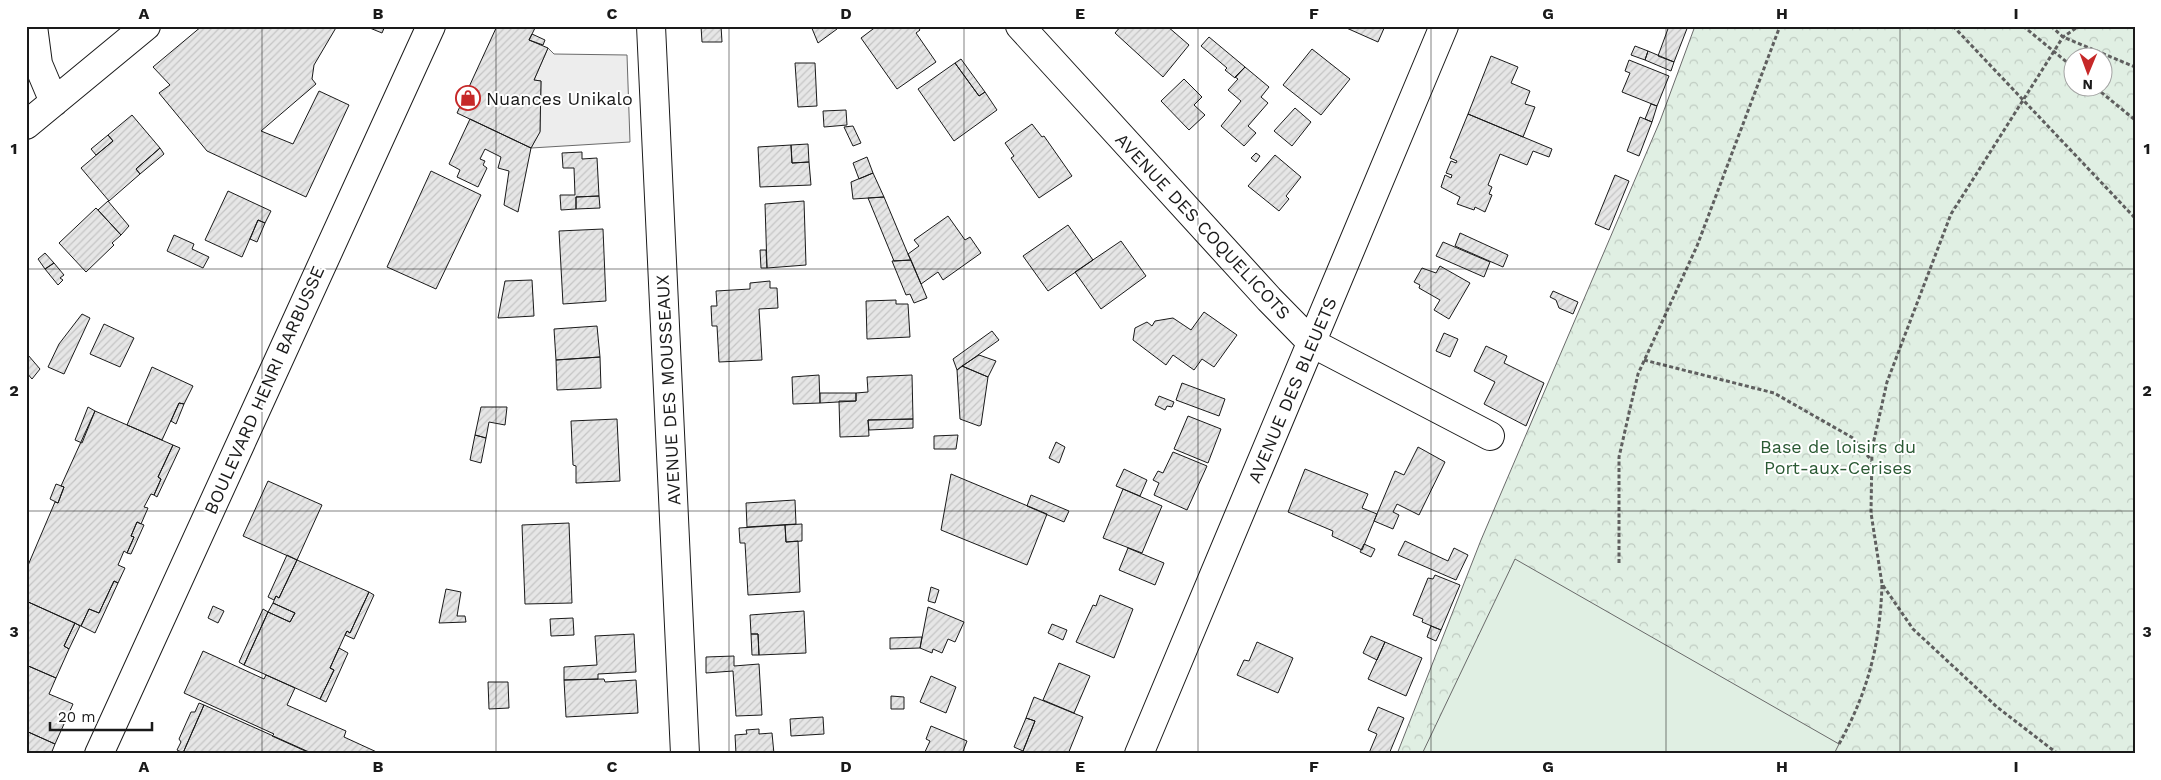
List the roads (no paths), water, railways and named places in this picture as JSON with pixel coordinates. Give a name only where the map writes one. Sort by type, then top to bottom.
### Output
[{"type":"street","points":[[33,26],[38,64],[54,102]]},
{"type":"street","points":[[26,125],[146,26]]},
{"type":"street","name":"BOULEVARD HENRI BARBUSSE","points":[[99,754],[431,26]]},
{"type":"street","name":"AVENUE DES MOUSSEAUX","points":[[651,26],[685,754]]},
{"type":"street","name":"AVENUE DES COQUELICOTS","points":[[1020,26],[1269,299],[1312,343],[1490,436]]},
{"type":"street","name":"AVENUE DES BLEUETS","points":[[1139,754],[1444,26]]},
{"type":"place","name":"Nuances Unikalo","points":[[468,98]]},
{"type":"park label","name":"Base de loisirs du Port-aux-Cerises","points":[[1838,456]]}]
